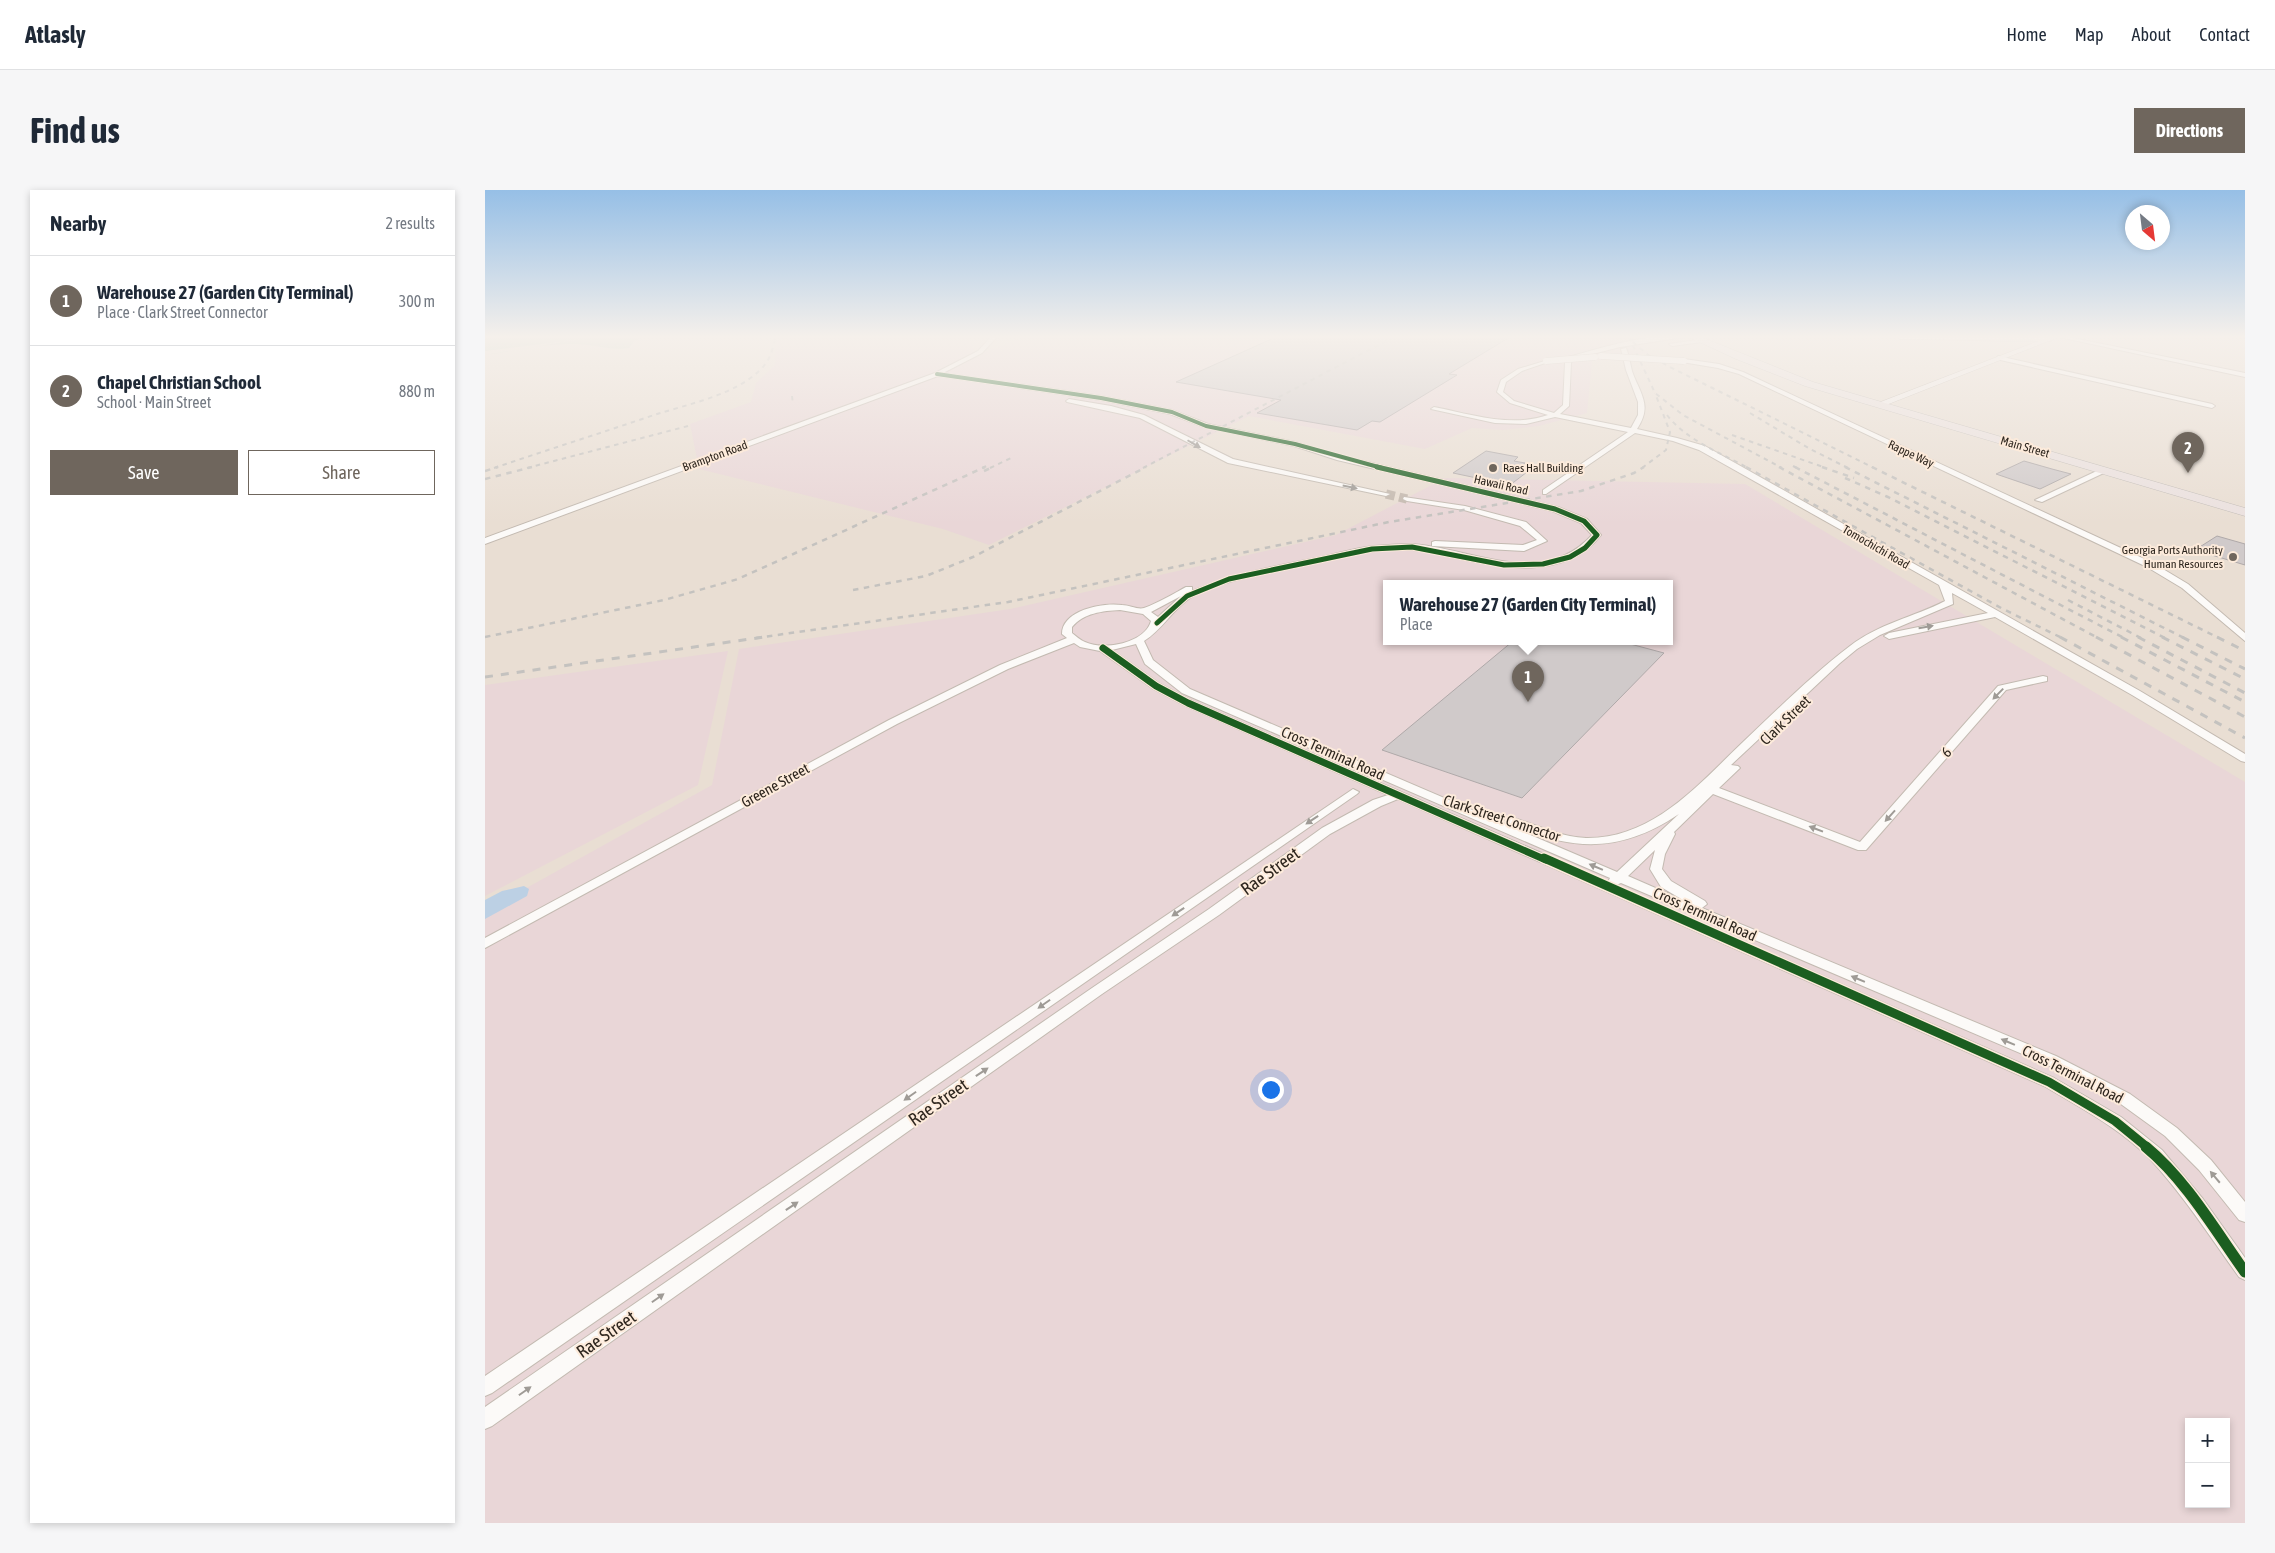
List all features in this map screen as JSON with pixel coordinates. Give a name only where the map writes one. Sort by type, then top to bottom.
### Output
[{"type":"main road","name":"Main Street","points":[[1860,399],[2245,512]]},
{"type":"street","name":"Brampton Road","points":[[485,541],[869,399]]},
{"type":"street","points":[[1055,399],[1133,413],[1154,421],[1213,455],[1231,461],[1386,494]]},
{"type":"street","name":"Hawaii Road","points":[[1107,399],[1172,412],[1206,426],[1295,444],[1341,458],[1555,509],[1584,521],[1597,534],[1585,548],[1570,557],[1543,564],[1504,565],[1412,547],[1372,549],[1229,578],[1187,596],[1157,623]]},
{"type":"street","name":"Rappe Way","points":[[1509,399],[1512,402],[1555,415]]},
{"type":"street","points":[[1434,409],[1513,423],[1535,421],[1555,415],[1566,406],[1566,399]]},
{"type":"street","points":[[1546,492],[1633,431],[1641,420],[1644,405],[1641,399]]},
{"type":"street","name":"Rappe Way","points":[[1797,399],[2150,565],[2185,586],[2245,638]]},
{"type":"street","points":[[1878,405],[1893,399]]},
{"type":"street","points":[[2182,399],[2212,406]]},
{"type":"street","name":"Tomochichi Road","points":[[1555,415],[1675,439],[1702,448],[1994,615],[2136,693],[2245,759]]},
{"type":"street","points":[[2039,500],[2104,471]]},
{"type":"street","points":[[1145,611],[1217,575],[1333,548],[1397,541],[1523,548],[1543,540],[1523,524],[1465,508],[1407,499]]},
{"type":"street","name":"Clark Street","points":[[1708,787],[1863,641],[1893,626],[1929,614],[1950,602],[1949,595],[1943,586]]},
{"type":"street","points":[[1113,607],[1134,608],[1145,611],[1153,615],[1157,623],[1153,633],[1139,641],[1103,648],[1072,640],[1067,634],[1067,627],[1080,615],[1113,607]]},
{"type":"street","name":"Clark Street","points":[[1609,887],[1675,817],[1866,646],[1880,638],[1903,632],[1994,615]]},
{"type":"street","name":"Greene Street","points":[[485,944],[893,722],[1004,667],[1072,640]]},
{"type":"street","name":"Cross Terminal Road","points":[[1139,641],[1149,662],[1186,691],[1788,950],[2051,1060],[2125,1098],[2171,1132],[2205,1165],[2245,1215]]},
{"type":"street","name":"Cross Terminal Road","points":[[1103,648],[1156,686],[1188,704],[1609,887],[2049,1082],[2115,1121],[2157,1155],[2197,1204],[2245,1272]]},
{"type":"street","name":"6","points":[[1708,787],[1862,847],[2003,688],[2043,679]]},
{"type":"street","name":"Clark Street Connector","points":[[1414,789],[1558,839],[1596,841],[1616,838],[1675,817]]},
{"type":"street","name":"Rae Street","points":[[485,1387],[1353,792]]},
{"type":"street","name":"Rae Street","points":[[485,1419],[1097,991],[1214,912],[1331,827],[1377,803],[1397,796]]},
{"type":"street","points":[[1675,817],[1659,854],[1656,869],[1667,884],[1693,900],[1767,934],[1788,950]]},
{"type":"shaded area","points":[[752,399],[1588,399],[1587,413],[1539,426],[1503,430],[1472,428],[1425,449],[1249,416],[989,545],[943,529],[699,469],[690,424],[751,402]]},
{"type":"shaded area","points":[[1445,478],[1745,484],[2245,782],[2245,1523],[485,1523],[485,911],[712,785],[739,649],[1010,609],[1336,535]]},
{"type":"shaded area","points":[[728,651],[698,785],[485,896],[485,685]]},
{"type":"water","points":[[524,886],[529,889],[527,896],[485,919],[485,900],[502,891]]},
{"type":"building","points":[[1276,399],[1417,399],[1380,422],[1372,421],[1357,430],[1257,413],[1281,400]]},
{"type":"building","name":"Raes Hall Building","points":[[1486,451],[1518,457],[1514,461],[1525,463],[1519,467],[1531,469],[1510,485],[1453,473]]},
{"type":"building","points":[[2024,461],[2071,474],[2040,489],[1996,474]]},
{"type":"building","name":"Georgia Ports Authority Human Resources","points":[[2217,536],[2245,544],[2245,565],[2195,550]]},
{"type":"building","points":[[1508,645],[1634,645],[1664,653],[1522,798],[1382,750]]},
{"type":"tunnel","points":[[1386,494],[1407,499]]},
{"type":"railway","points":[[494,468],[705,399]]},
{"type":"railway","points":[[792,399],[793,404]]},
{"type":"railway","points":[[1143,468],[1275,399]]},
{"type":"railway","points":[[1642,468],[1666,450],[1670,432],[1657,399]]},
{"type":"railway","points":[[1663,399],[1683,415],[1782,468]]},
{"type":"railway","points":[[1735,399],[1874,468]]},
{"type":"railway","points":[[1750,413],[1810,449],[1848,468]]},
{"type":"railway","points":[[1667,415],[1694,439],[1748,468]]},
{"type":"railway","points":[[527,468],[688,426]]},
{"type":"railway","points":[[1732,435],[1826,468]]},
{"type":"railway","points":[[990,468],[1011,458]]},
{"type":"railway","points":[[982,468],[989,465]]},
{"type":"railway","points":[[485,471],[498,467]]},
{"type":"railway","points":[[485,479],[532,467]]},
{"type":"railway","points":[[485,637],[664,600],[738,579],[985,467]]},
{"type":"railway","points":[[984,471],[993,467]]},
{"type":"railway","points":[[853,590],[926,576],[973,557],[1146,467]]},
{"type":"railway","points":[[756,638],[1008,602],[1389,522],[1581,491],[1634,473],[1644,467]]},
{"type":"railway","points":[[1746,467],[2003,609],[2060,637]]},
{"type":"railway","points":[[1779,467],[2098,638]]},
{"type":"railway","points":[[1795,467],[2124,638]]},
{"type":"railway","points":[[1822,467],[1854,478]]},
{"type":"railway","points":[[1845,467],[2184,638]]},
{"type":"railway","points":[[1872,467],[2219,638]]},
{"type":"railway","points":[[1845,478],[1888,497],[2165,638]]},
{"type":"railway","points":[[2068,600],[2141,638]]},
{"type":"railway","points":[[485,677],[764,637]]},
{"type":"railway","points":[[2060,637],[2245,738]]},
{"type":"railway","points":[[2096,637],[2245,717]]},
{"type":"railway","points":[[2121,637],[2245,702]]},
{"type":"railway","points":[[2138,637],[2245,693]]},
{"type":"railway","points":[[2162,637],[2245,679]]},
{"type":"railway","points":[[2182,637],[2245,669]]},
{"type":"railway","points":[[2219,638],[2245,651]]},
{"type":"cycle path","points":[[1107,399],[1172,412],[1206,426],[1295,444],[1340,458],[1555,509],[1584,521],[1597,535],[1585,548],[1570,557],[1543,564],[1504,565],[1412,547],[1372,549],[1229,579],[1187,596],[1157,623]]},
{"type":"cycle path","points":[[1103,648],[1156,686],[1188,703],[1803,972],[2049,1082],[2115,1121],[2156,1155],[2197,1204],[2245,1272]]},
{"type":"place","name":"Raes Hall Building","points":[[1493,468]]},
{"type":"place","name":"Chapel Christian School","points":[[2188,473]]},
{"type":"place","name":"Georgia Ports Authority Human Resources","points":[[2233,557]]},
{"type":"place","name":"Warehouse 27 (Garden City Terminal)","points":[[1528,702]]}]
